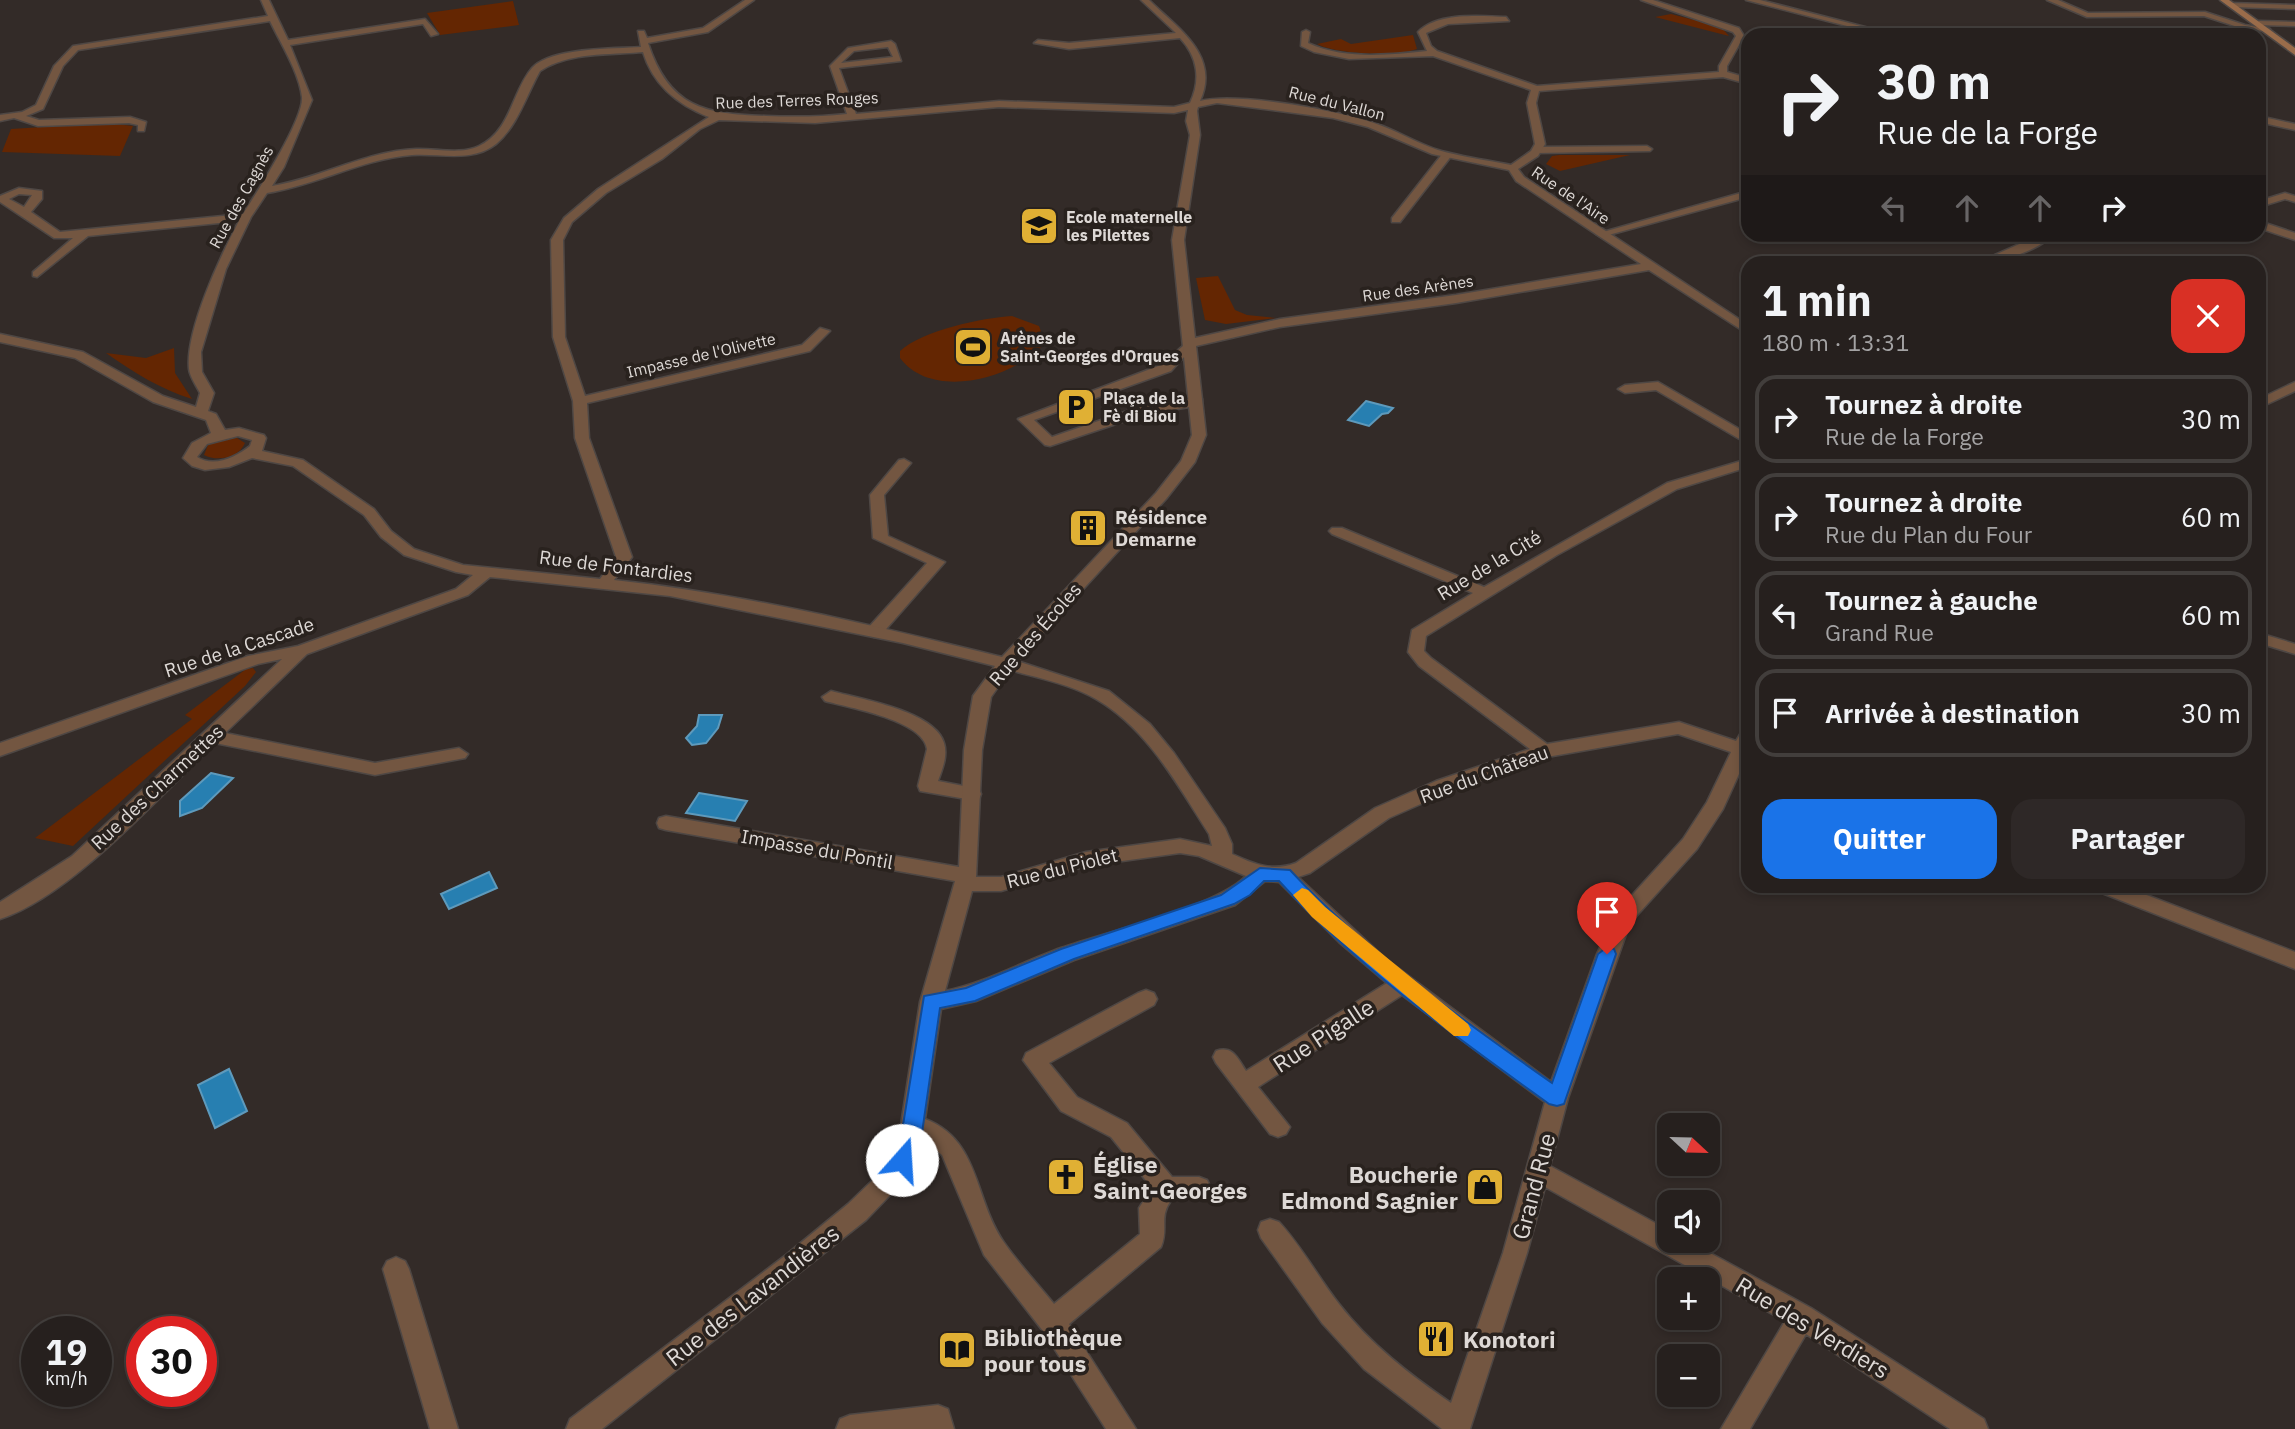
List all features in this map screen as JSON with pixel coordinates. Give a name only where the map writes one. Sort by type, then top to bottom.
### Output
[{"type":"street","name":"Rue des Cagnès","points":[[201,412],[207,393],[196,372],[195,352],[220,269],[246,217],[267,190],[307,100],[286,43],[265,0]]},
{"type":"street","points":[[267,190],[306,182],[399,154],[455,154],[474,150],[496,139],[536,69],[542,64],[705,30],[750,0]]},
{"type":"street","points":[[1146,0],[1152,0]]},
{"type":"street","points":[[1146,0],[1184,35],[1197,54],[1202,85],[1191,107]]},
{"type":"street","points":[[1645,0],[1736,30],[1740,36],[1723,66],[1723,74]]},
{"type":"street","points":[[1751,0],[1864,28]]},
{"type":"street","points":[[2051,0],[2087,15],[2204,14],[2244,27],[2295,24]]},
{"type":"street","points":[[2224,0],[2265,28]]},
{"type":"street","points":[[2233,5],[2295,7]]},
{"type":"street","points":[[0,118],[16,116],[40,107],[58,67],[67,54],[76,48],[274,18]]},
{"type":"street","points":[[286,43],[424,19],[434,34]]},
{"type":"street","points":[[1506,19],[1472,19],[1424,28],[1422,32],[1427,47],[1434,52],[1536,89],[1723,74],[1741,79]]},
{"type":"street","points":[[2266,28],[2295,52]]},
{"type":"street","points":[[1306,33],[1304,44],[1329,54],[1407,55],[1434,52]]},
{"type":"street","points":[[1038,43],[1069,46],[1184,35]]},
{"type":"street","points":[[643,41],[656,74],[676,98],[717,117]]},
{"type":"street","points":[[891,44],[898,59],[847,65],[834,66],[848,48],[891,44]]},
{"type":"street","points":[[834,66],[853,117]]},
{"type":"street","name":"Rue de l'Aire","points":[[1536,89],[1531,98],[1540,143],[1537,150],[1513,168],[1520,179],[1741,325]]},
{"type":"street","name":"Rue du Vallon","points":[[1191,107],[1217,100],[1302,109],[1371,125],[1447,155],[1513,168]]},
{"type":"street","name":"Rue des Terres Rouges","points":[[603,585],[624,557],[582,438],[580,401],[558,326],[557,240],[561,230],[602,191],[667,151],[697,127],[717,117],[786,121],[999,104],[1166,110],[1191,107]]},
{"type":"street","name":"Rue des Écoles","points":[[911,1136],[931,1002],[966,880],[977,710],[986,688],[1161,496],[1188,462],[1199,435],[1178,240],[1195,135],[1191,125],[1191,107]]},
{"type":"street","points":[[16,116],[38,123],[130,120],[143,124],[141,129]]},
{"type":"street","points":[[2266,121],[2295,127]]},
{"type":"street","points":[[1537,150],[1647,149]]},
{"type":"street","points":[[1396,220],[1447,155]]},
{"type":"street","points":[[1601,234],[1741,196]]},
{"type":"street","points":[[2266,202],[2285,196],[2295,199]]},
{"type":"street","points":[[24,212],[58,236],[83,236],[246,217]]},
{"type":"street","points":[[2266,227],[2295,237]]},
{"type":"street","points":[[37,274],[83,236]]},
{"type":"street","points":[[2001,256],[2038,242]]},
{"type":"street","name":"Rue des Arènes","points":[[1191,343],[1280,323],[1456,299],[1650,266]]},
{"type":"street","name":"Impasse de l'Olivette","points":[[580,401],[806,348],[824,331]]},
{"type":"street","points":[[0,338],[79,355],[158,400],[201,412],[216,423],[218,435]]},
{"type":"street","points":[[1191,343],[1166,368],[1025,419],[1050,442],[1144,410],[1197,402]]},
{"type":"street","points":[[1625,389],[1658,386],[1741,436]]},
{"type":"street","points":[[2266,400],[2295,386]]},
{"type":"street","points":[[239,432],[255,435],[259,443],[251,453],[220,464],[193,461],[190,453],[193,448],[218,435],[239,432]]},
{"type":"street","name":"Rue de Fontardies","points":[[251,453],[298,463],[369,512],[386,534],[409,552],[485,573],[670,591],[874,632],[1006,663],[1103,695],[1144,728],[1200,803],[1222,844],[1222,858]]},
{"type":"street","points":[[874,632],[937,562],[881,538],[877,495],[904,463]]},
{"type":"street","name":"Rue de la Cité","points":[[1544,751],[1425,662],[1416,652],[1419,634],[1424,628],[1483,592],[1672,486],[1741,465]]},
{"type":"street","points":[[1336,531],[1483,592]]},
{"type":"street","name":"Rue de la Cascade","points":[[0,750],[254,660],[302,650],[462,592],[485,573]]},
{"type":"street","points":[[2266,640],[2295,649]]},
{"type":"street","name":"Rue des Charmettes","points":[[0,911],[42,887],[79,861],[302,650]]},
{"type":"street","points":[[831,697],[918,724],[933,738],[936,752],[928,786],[972,794]]},
{"type":"street","name":"Rue du Château","points":[[1284,875],[1303,868],[1382,813],[1443,786],[1544,751],[1679,728],[1741,741]]},
{"type":"street","points":[[211,736],[375,769],[459,754]]},
{"type":"street","name":"Grand Rue","points":[[1457,1426],[1515,1253],[1557,1097],[1622,919],[1690,844],[1716,804],[1741,751]]},
{"type":"street","name":"Impasse du Pontil","points":[[666,823],[966,880]]},
{"type":"street","name":"Rue du Piolet","points":[[966,880],[1001,884],[1086,859],[1180,846],[1202,849],[1222,858]]},
{"type":"street","points":[[1222,858],[1260,874],[1284,875],[1318,912],[1403,984],[1444,1017],[1557,1097]]},
{"type":"street","points":[[931,1002],[968,995],[1067,954],[1228,900],[1244,890],[1260,874]]},
{"type":"street","points":[[2122,893],[2295,961]]},
{"type":"street","name":"Rue Pigalle","points":[[1243,1085],[1403,984]]},
{"type":"street","points":[[1146,999],[1034,1060],[1069,1104],[1119,1130],[1166,1188]]},
{"type":"street","points":[[1224,1057],[1278,1127]]},
{"type":"street","points":[[911,1136],[935,1133],[951,1148],[993,1247],[1052,1322],[1122,1429]]},
{"type":"street","name":"Rue des Lavandières","points":[[580,1429],[857,1212],[884,1185],[911,1136]]},
{"type":"street","name":"Rue des Verdiers","points":[[1538,1171],[1802,1317],[1974,1429]]},
{"type":"street","points":[[1166,1188],[1199,1188]]},
{"type":"street","points":[[1052,1322],[1152,1239],[1151,1208],[1166,1188]]},
{"type":"street","points":[[1270,1230],[1332,1315],[1374,1361],[1457,1426]]},
{"type":"street","points":[[396,1269],[444,1429]]},
{"type":"street","points":[[1735,1429],[1802,1317]]},
{"type":"street","points":[[850,1429],[938,1419],[940,1429]]},
{"type":"shaded area","points":[[513,1],[519,25],[440,35],[427,13]]},
{"type":"shaded area","points":[[1671,14],[1721,27],[1729,36],[1655,17]]},
{"type":"shaded area","points":[[1413,35],[1417,49],[1395,53],[1351,52],[1317,44],[1341,39],[1351,44]]},
{"type":"shaded area","points":[[107,123],[133,126],[120,156],[2,152],[11,129]]},
{"type":"shaded area","points":[[1630,155],[1560,171],[1546,164],[1552,156]]},
{"type":"shaded area","points":[[1218,276],[1235,310],[1247,315],[1276,318],[1226,324],[1205,320],[1196,278]]},
{"type":"shaded area","name":"Arènes de Saint-Georges d'Orques","points":[[1012,316],[1039,326],[1045,343],[1014,367],[994,375],[952,382],[932,379],[914,371],[900,358],[900,351],[938,331],[969,322]]},
{"type":"shaded area","points":[[174,348],[175,373],[192,399],[147,379],[106,353],[146,358]]},
{"type":"shaded area","points":[[237,438],[245,443],[233,455],[215,458],[204,455],[208,445]]},
{"type":"shaded area","points":[[253,668],[256,672],[245,686],[73,846],[35,838],[192,719],[185,715],[246,669]]},
{"type":"water","points":[[1366,401],[1393,408],[1369,426],[1348,420]]},
{"type":"water","points":[[699,715],[722,715],[718,728],[706,743],[692,745],[686,738],[697,726]]},
{"type":"water","points":[[211,773],[233,778],[202,808],[180,816],[180,801]]},
{"type":"water","points":[[699,793],[747,801],[735,821],[686,813]]},
{"type":"water","points":[[489,872],[497,888],[449,909],[441,894]]},
{"type":"water","points":[[229,1069],[247,1111],[215,1128],[198,1085]]},
{"type":"slow traffic","points":[[1302,895],[1318,912],[1461,1030]]},
{"type":"place","name":"Ecole maternelle les Pilettes","points":[[1039,226]]},
{"type":"place","name":"Arènes de Saint-Georges d'Orques","points":[[973,347]]},
{"type":"place","name":"Plaça de la Fè di Biou","points":[[1076,407]]},
{"type":"place","name":"Résidence Demarne","points":[[1088,528]]},
{"type":"place","name":"Église Saint-Georges","points":[[1066,1177]]},
{"type":"place","name":"Boucherie Edmond Sagnier","points":[[1485,1187]]},
{"type":"place","name":"Konotori","points":[[1436,1339]]},
{"type":"place","name":"Bibliothèque pour tous","points":[[957,1350]]},
{"type":"route","points":[[902,1160],[909,1147],[914,1125],[931,1002],[968,995],[1067,954],[1228,900],[1244,890],[1260,874],[1284,875],[1318,912],[1403,984],[1444,1017],[1557,1097],[1607,954]]}]
